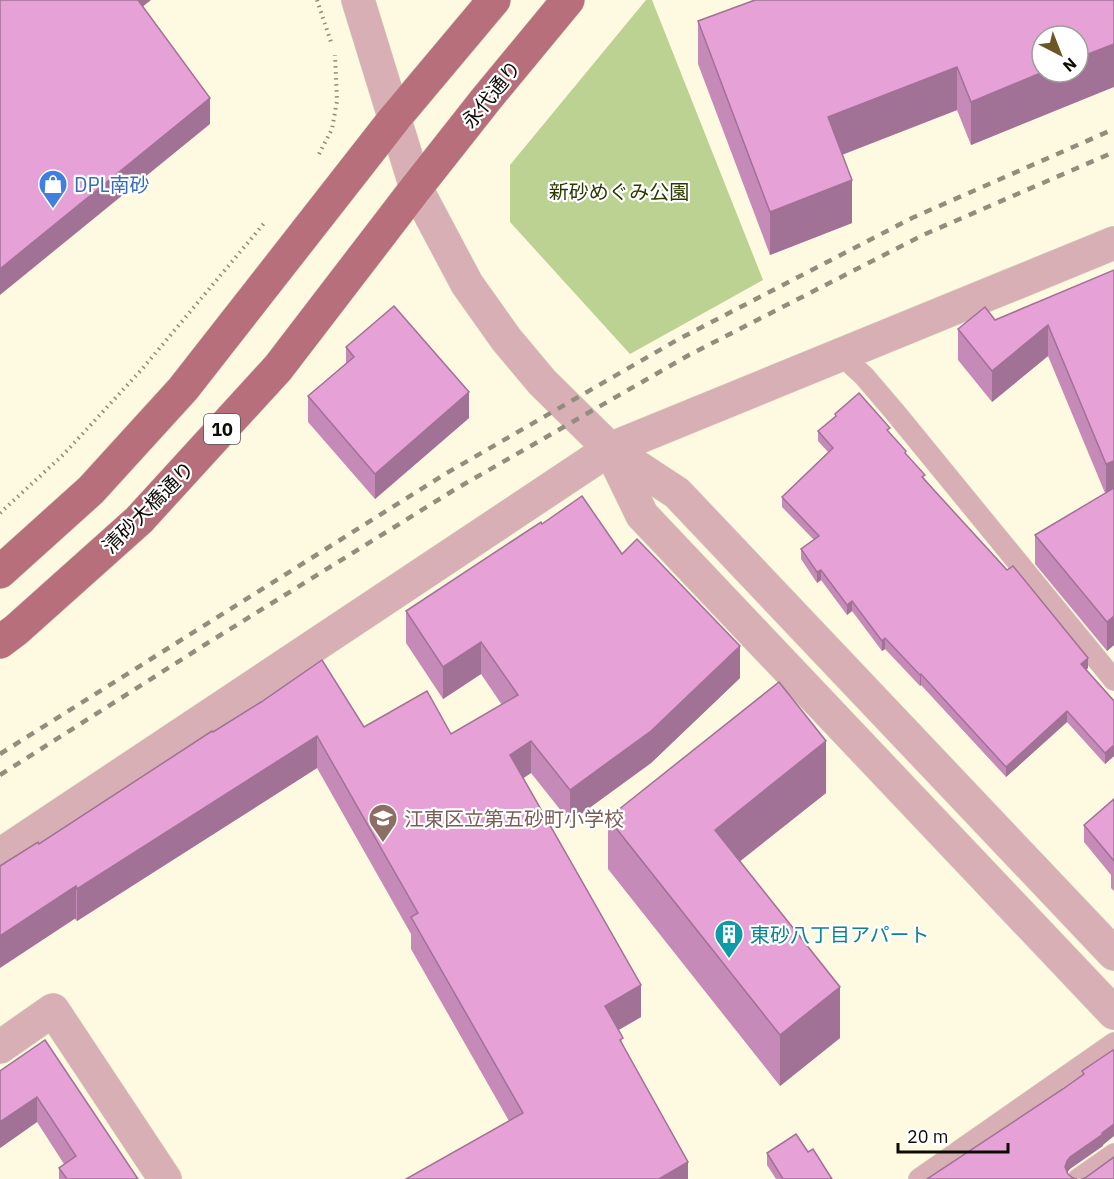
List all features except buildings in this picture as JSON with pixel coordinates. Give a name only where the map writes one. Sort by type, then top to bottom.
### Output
[{"type":"main road","points":[[0,572],[91,490],[183,388],[395,118],[494,0]]},
{"type":"main road","name":"永代通り","points":[[416,188],[568,0]]},
{"type":"main road","name":"清砂大橋通り","points":[[0,642],[147,512],[278,368],[416,188]]},
{"type":"street","points":[[358,8],[416,188],[467,284],[506,339],[542,382],[610,449],[677,493],[1114,954]]},
{"type":"street","points":[[0,855],[610,449],[1114,243]]},
{"type":"street","points":[[610,449],[642,515],[1114,1013]]},
{"type":"street","points":[[0,1047],[53,1010],[165,1179]]},
{"type":"lane","points":[[842,355],[864,376],[894,411],[1114,680]]},
{"type":"lane","points":[[919,1179],[1114,1043]]},
{"type":"lane","points":[[1078,1179],[1114,1154]]},
{"type":"path","points":[[316,161],[332,129],[337,100],[336,57],[317,0]]},
{"type":"path","points":[[0,513],[63,455],[143,368],[271,215]]},
{"type":"green space","name":"新砂めぐみ公園","points":[[646,0],[652,0],[763,280],[630,354],[510,222],[510,165]]},
{"type":"railway","points":[[0,754],[445,474],[677,340],[912,218],[1114,129]]},
{"type":"railway","points":[[0,775],[454,490],[689,355],[923,235],[1114,152]]},
{"type":"place","name":"DPL南砂","points":[[53,210]]},
{"type":"place","name":"江東区立第五砂町小学校","points":[[383,844]]},
{"type":"place","name":"東砂八丁目アパート","points":[[729,960]]}]
